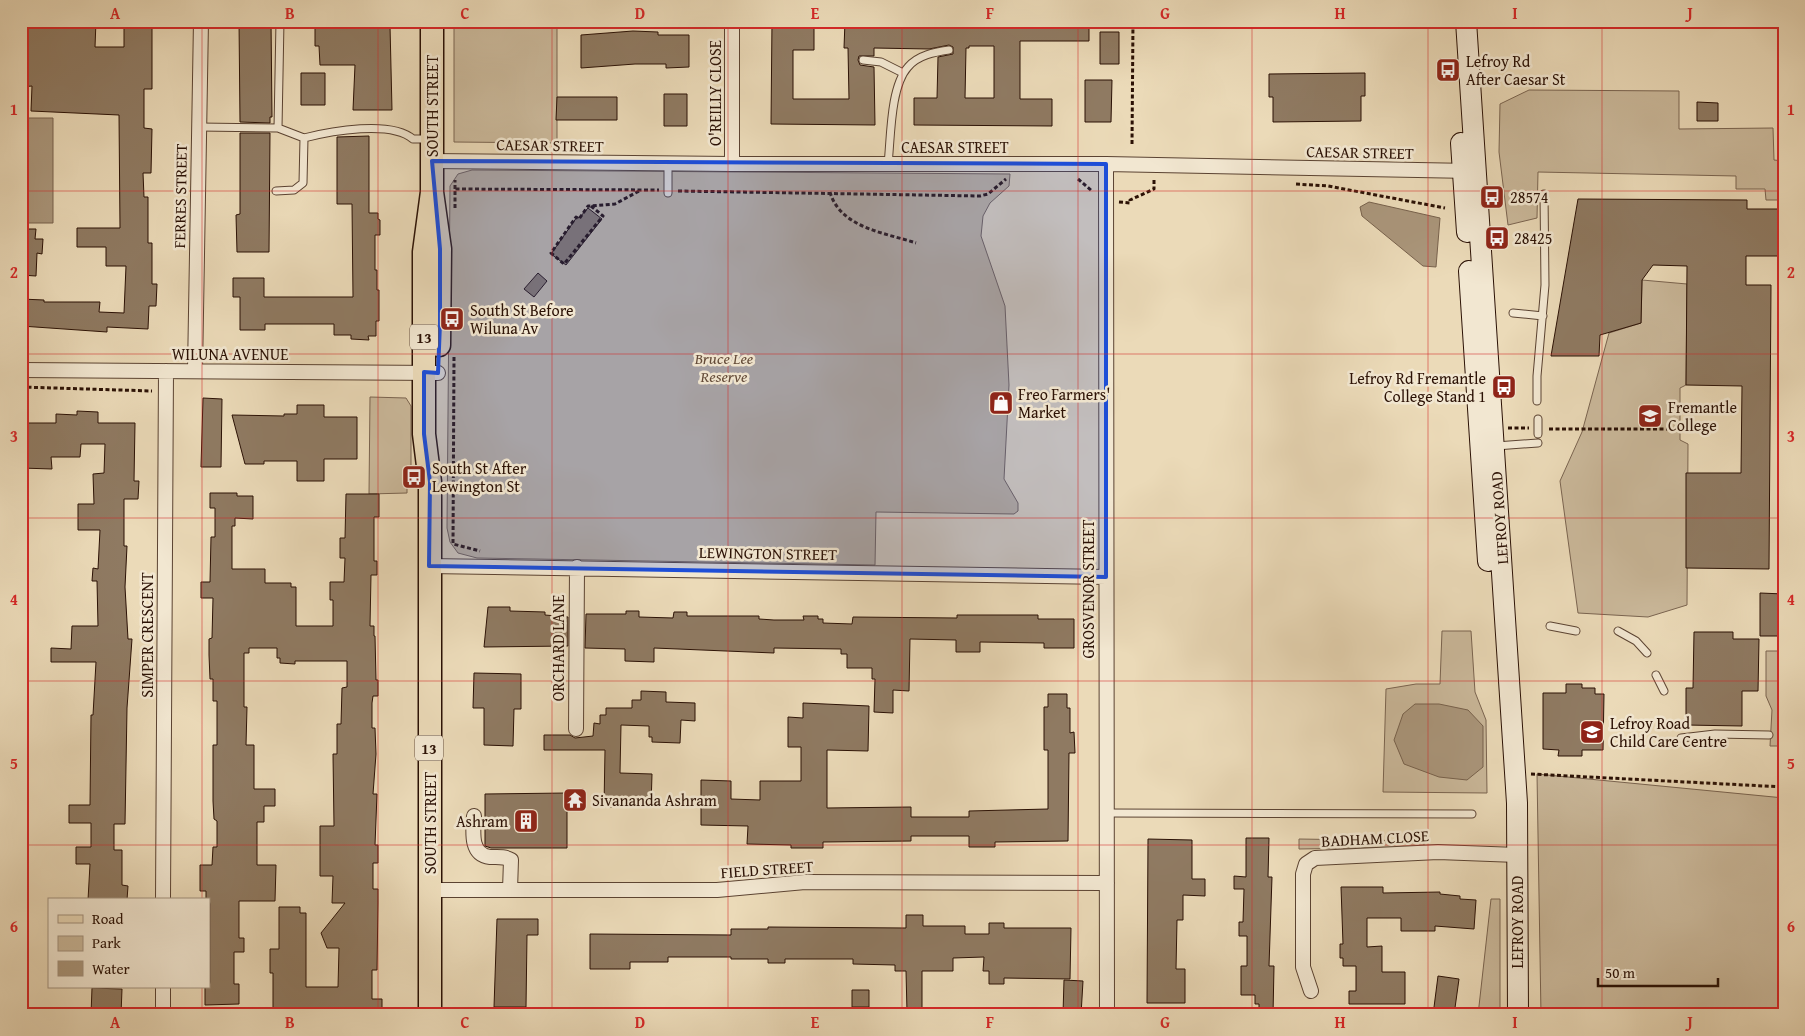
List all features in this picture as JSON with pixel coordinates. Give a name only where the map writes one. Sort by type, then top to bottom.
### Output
[{"type":"main road","name":"SOUTH STREET","points":[[430,1015],[430,482],[424,434],[431,372],[424,252],[432,192],[432,21]]},
{"type":"street","name":"FERRES STREET","points":[[195,371],[200,21]]},
{"type":"street","name":"O'REILLY CLOSE","points":[[732,21],[732,164]]},
{"type":"street","name":"LEFROY ROAD","points":[[1454,21],[1470,171],[1494,446],[1517,804],[1511,855],[1510,1015]]},
{"type":"street","name":"LEFROY ROAD","points":[[1466,21],[1472,131],[1470,171],[1485,524],[1511,855],[1518,1015]]},
{"type":"street","name":"CAESAR STREET","points":[[432,162],[1106,164],[1470,171]]},
{"type":"street","name":"GROSVENOR STREET","points":[[1106,164],[1107,1015]]},
{"type":"street","name":"WILUNA AVENUE","points":[[21,370],[431,372]]},
{"type":"street","name":"SIMPER CRESCENT","points":[[163,898],[166,371]]},
{"type":"street","name":"LEWINGTON STREET","points":[[430,566],[1106,577]]},
{"type":"street","name":"ORCHARD LANE","points":[[576,729],[577,567]]},
{"type":"street","points":[[474,816],[474,843],[479,852],[489,857],[511,860],[510,890]]},
{"type":"street","name":"BADHAM CLOSE","points":[[1311,991],[1303,967],[1303,874],[1306,864],[1315,858],[1438,852],[1511,855]]},
{"type":"street","name":"FIELD STREET","points":[[430,890],[717,890],[805,882],[1107,883]]},
{"type":"street","points":[[163,988],[163,1015]]},
{"type":"lane","points":[[278,128],[280,21]]},
{"type":"lane","points":[[888,164],[895,99],[903,74],[908,66],[921,57],[950,50]]},
{"type":"lane","points":[[863,60],[880,62],[903,74]]},
{"type":"lane","points":[[199,127],[278,128],[304,138],[340,130],[386,130],[405,132],[413,139],[432,139]]},
{"type":"lane","points":[[276,191],[294,190],[303,183],[304,138]]},
{"type":"lane","points":[[668,164],[668,192]]},
{"type":"lane","points":[[1537,401],[1537,376],[1546,277],[1544,194]]},
{"type":"lane","points":[[1513,313],[1542,316]]},
{"type":"lane","points":[[1538,419],[1538,434]]},
{"type":"lane","points":[[1494,446],[1538,443]]},
{"type":"lane","points":[[1550,626],[1576,630]]},
{"type":"lane","points":[[1618,632],[1636,641],[1647,654]]},
{"type":"lane","points":[[1656,675],[1664,692]]},
{"type":"lane","points":[[1681,738],[1715,734],[1769,735]]},
{"type":"lane","points":[[1106,812],[1472,814]]},
{"type":"path","points":[[1132,144],[1133,21]]},
{"type":"path","points":[[1076,178],[1088,186],[1096,201],[1130,203],[1130,200],[1154,189],[1154,176],[1164,177]]},
{"type":"path","points":[[455,189],[830,192],[980,196],[988,194],[1009,177]]},
{"type":"path","points":[[455,180],[455,217]]},
{"type":"path","points":[[1289,184],[1328,186],[1446,208]]},
{"type":"path","points":[[591,206],[603,216],[564,264],[551,253],[576,217],[578,219],[591,206],[615,204],[642,190]]},
{"type":"path","points":[[830,192],[835,206],[850,220],[864,227],[916,243]]},
{"type":"path","points":[[454,354],[454,544],[482,552]]},
{"type":"path","points":[[21,388],[152,391]]},
{"type":"path","points":[[1505,428],[1530,428]]},
{"type":"path","points":[[1546,428],[1682,429]]},
{"type":"path","points":[[1523,774],[1784,787]]},
{"type":"highlighted area","points":[[432,161],[1106,164],[1106,577],[429,566],[430,482],[424,434],[424,372],[438,373],[440,323],[440,249]]},
{"type":"green space","points":[[454,21],[557,21],[557,143],[454,142]]},
{"type":"green space","points":[[1529,90],[1679,91],[1679,129],[1773,128],[1774,160],[1784,161],[1784,200],[1766,200],[1765,189],[1736,189],[1736,176],[1538,172],[1537,218],[1508,225],[1499,152],[1500,104]]},
{"type":"green space","name":"Bruce Lee Reserve","points":[[472,170],[1010,174],[1009,186],[990,203],[983,216],[981,236],[1005,306],[1009,385],[1004,479],[1018,503],[1018,511],[1014,514],[876,512],[875,565],[477,558],[458,553],[450,542],[447,528],[450,186],[458,174]]},
{"type":"green space","points":[[1642,280],[1687,284],[1686,385],[1680,388],[1680,440],[1688,444],[1687,605],[1648,617],[1578,613],[1560,481],[1582,432],[1609,333],[1641,323]]},
{"type":"green space","points":[[370,397],[406,398],[411,406],[411,469],[407,475],[407,493],[369,494]]},
{"type":"green space","points":[[1442,631],[1471,631],[1475,692],[1486,720],[1487,793],[1383,792],[1386,689],[1416,684],[1440,684]]},
{"type":"green space","points":[[1766,651],[1784,651],[1784,746],[1770,746],[1772,710],[1766,696]]},
{"type":"green space","points":[[1537,774],[1784,798],[1784,1015],[1541,1015]]},
{"type":"green space","points":[[1299,839],[1424,841],[1424,847],[1299,849]]},
{"type":"green space","points":[[1491,899],[1500,899],[1500,1015],[1478,1015]]},
{"type":"water","points":[[21,118],[53,118],[53,223],[21,223]]},
{"type":"water","points":[[1369,202],[1440,218],[1436,267],[1423,266],[1362,216],[1360,207]]},
{"type":"water","points":[[1415,704],[1439,704],[1468,710],[1483,726],[1483,767],[1467,780],[1439,777],[1404,764],[1394,740],[1403,714]]},
{"type":"building","points":[[21,21],[96,21],[95,47],[124,47],[124,21],[152,21],[152,89],[144,89],[144,128],[152,129],[151,173],[143,173],[144,197],[148,197],[148,243],[152,243],[152,284],[157,284],[156,306],[149,306],[148,329],[107,327],[107,332],[21,326],[21,299],[44,300],[44,302],[100,302],[99,312],[124,313],[126,266],[106,266],[106,247],[77,247],[77,228],[120,228],[119,115],[31,111],[32,86],[21,87]]},
{"type":"building","points":[[239,21],[271,21],[272,117],[270,117],[270,123],[240,122]]},
{"type":"building","points":[[772,21],[814,21],[814,50],[793,50],[793,99],[849,99],[848,48],[844,48],[845,21],[1089,21],[1089,41],[1020,41],[1020,99],[1052,99],[1052,126],[914,125],[914,98],[937,98],[938,57],[953,54],[953,47],[949,45],[929,49],[874,48],[874,56],[859,56],[860,65],[874,67],[875,125],[771,124]],"holes":[[[969,46],[994,46],[994,98],[965,98],[966,48],[969,48]]]},
{"type":"building","points":[[315,26],[390,26],[392,110],[353,110],[355,65],[320,65],[319,46],[315,46]]},
{"type":"building","points":[[633,31],[658,32],[658,35],[689,35],[689,67],[666,68],[666,64],[635,64],[581,68],[581,35]]},
{"type":"building","points":[[1100,32],[1119,32],[1119,64],[1100,64]]},
{"type":"building","points":[[301,73],[325,73],[325,105],[301,105]]},
{"type":"building","points":[[1365,73],[1365,96],[1361,96],[1361,121],[1273,122],[1273,97],[1269,97],[1269,74]]},
{"type":"building","points":[[1085,80],[1112,80],[1111,122],[1085,122]]},
{"type":"building","points":[[664,94],[687,94],[687,126],[664,126]]},
{"type":"building","points":[[557,97],[617,97],[617,120],[556,120]]},
{"type":"building","points":[[1697,102],[1718,103],[1718,121],[1697,121]]},
{"type":"building","points":[[240,133],[270,133],[269,252],[237,252],[236,215],[240,214]]},
{"type":"building","points":[[369,136],[369,213],[378,213],[378,219],[380,220],[380,235],[375,235],[375,270],[377,270],[377,290],[379,290],[379,321],[376,321],[376,336],[368,336],[369,340],[351,339],[351,335],[334,335],[334,324],[265,324],[265,330],[240,330],[240,297],[233,297],[233,278],[264,278],[264,297],[353,297],[352,204],[337,204],[337,137]]},
{"type":"building","points":[[1578,199],[1747,200],[1747,209],[1784,209],[1784,256],[1746,256],[1746,285],[1771,285],[1769,569],[1686,568],[1686,473],[1741,473],[1742,386],[1686,385],[1687,266],[1653,265],[1642,280],[1641,323],[1600,335],[1599,356],[1551,356]]},
{"type":"building","points":[[588,208],[602,219],[566,265],[551,254],[577,217],[579,218]]},
{"type":"building","points":[[21,229],[36,229],[35,239],[43,239],[42,254],[37,253],[36,276],[21,275]]},
{"type":"building","points":[[538,273],[547,281],[534,297],[524,289]]},
{"type":"building","points":[[203,398],[222,399],[221,467],[201,467]]},
{"type":"building","points":[[297,405],[324,405],[324,417],[357,417],[357,459],[324,459],[324,481],[297,481],[297,461],[264,461],[264,464],[245,464],[232,415],[284,416],[284,414],[297,414]]},
{"type":"building","points":[[77,411],[98,412],[98,423],[135,423],[134,481],[139,481],[138,499],[124,499],[124,546],[127,546],[125,587],[128,639],[132,639],[127,708],[125,824],[114,824],[114,850],[122,850],[122,885],[128,886],[127,898],[88,898],[90,864],[76,864],[76,847],[91,847],[91,823],[69,823],[69,805],[90,805],[91,715],[93,715],[96,662],[51,662],[51,648],[71,649],[72,626],[98,626],[97,581],[92,581],[93,568],[98,569],[100,530],[78,530],[78,504],[94,504],[93,474],[104,473],[105,444],[81,444],[80,457],[51,457],[52,469],[21,468],[21,423],[56,423],[56,414],[77,415]]},
{"type":"building","points":[[210,493],[237,493],[237,496],[253,496],[253,519],[235,518],[235,526],[232,526],[232,569],[265,569],[265,583],[291,583],[291,587],[296,587],[296,626],[333,626],[333,600],[330,600],[330,582],[344,582],[345,558],[340,558],[340,538],[345,538],[346,494],[379,494],[379,517],[374,517],[374,561],[377,561],[377,575],[371,575],[370,626],[374,626],[376,680],[378,680],[378,696],[373,696],[372,703],[372,728],[375,728],[376,754],[373,794],[377,794],[375,845],[378,845],[378,863],[373,863],[373,889],[378,889],[378,903],[377,970],[372,970],[372,999],[382,999],[382,1015],[273,1015],[273,973],[270,973],[270,949],[279,949],[279,907],[300,907],[300,913],[306,913],[306,987],[338,987],[339,948],[327,948],[321,933],[345,903],[332,903],[333,876],[320,876],[320,826],[334,826],[333,754],[337,754],[337,724],[341,724],[342,688],[347,687],[347,661],[295,661],[295,664],[280,663],[280,658],[277,658],[277,648],[249,648],[249,653],[244,653],[244,707],[247,707],[246,745],[254,745],[254,789],[275,789],[275,806],[264,806],[264,822],[257,822],[257,865],[276,865],[275,901],[239,901],[239,938],[244,938],[244,952],[234,952],[234,984],[239,984],[239,1004],[205,1005],[205,988],[210,988],[210,898],[206,898],[206,891],[200,891],[200,865],[212,865],[213,847],[217,847],[217,821],[214,819],[213,801],[213,745],[217,745],[217,701],[213,701],[213,679],[210,679],[209,655],[209,639],[212,638],[213,598],[201,598],[201,582],[210,582],[211,537],[215,537],[215,508],[210,508]]},
{"type":"building","points":[[1760,593],[1784,594],[1784,636],[1760,636]]},
{"type":"building","points":[[488,607],[510,607],[510,611],[545,612],[545,615],[568,617],[568,646],[484,647]]},
{"type":"building","points":[[626,611],[639,611],[639,617],[673,618],[674,612],[687,612],[687,616],[759,616],[759,619],[774,620],[804,620],[803,616],[818,616],[818,619],[823,619],[823,623],[852,624],[853,617],[957,618],[957,615],[1038,615],[1038,619],[1074,619],[1074,648],[1044,648],[1044,643],[980,642],[980,652],[956,652],[956,640],[910,639],[909,691],[893,690],[893,713],[874,712],[875,679],[872,679],[872,668],[847,668],[847,654],[841,654],[841,649],[774,648],[774,653],[654,648],[654,662],[625,661],[625,649],[585,648],[586,614],[626,614]]},
{"type":"building","points":[[1694,632],[1733,632],[1733,639],[1759,639],[1758,691],[1742,691],[1742,726],[1686,725],[1686,688],[1693,688]]},
{"type":"building","points":[[474,673],[521,674],[521,709],[514,709],[513,746],[484,745],[484,708],[473,708]]},
{"type":"building","points":[[1566,684],[1582,684],[1582,688],[1595,688],[1595,694],[1604,694],[1603,750],[1582,750],[1582,756],[1558,756],[1559,750],[1543,749],[1543,693],[1566,693]]},
{"type":"building","points":[[641,691],[666,692],[666,702],[695,703],[695,721],[681,720],[680,743],[652,742],[652,737],[649,737],[649,726],[621,725],[620,773],[652,774],[651,807],[604,807],[605,750],[544,750],[544,735],[570,735],[575,738],[593,736],[594,723],[600,724],[600,715],[606,715],[606,708],[632,708],[632,700],[641,700]]},
{"type":"building","points":[[1048,694],[1067,694],[1067,708],[1070,708],[1070,733],[1074,732],[1075,753],[1069,753],[1068,841],[995,842],[995,847],[969,847],[969,836],[911,836],[911,841],[823,842],[823,848],[791,848],[791,845],[747,844],[748,826],[701,825],[701,780],[731,781],[731,799],[760,800],[760,781],[801,781],[801,747],[788,747],[788,717],[803,718],[803,703],[869,706],[868,751],[827,750],[827,808],[911,807],[911,817],[969,817],[969,811],[1048,809],[1048,750],[1044,750],[1044,707],[1048,707]]},
{"type":"building","name":"Ashram","points":[[567,793],[567,848],[491,848],[485,846],[485,794]]},
{"type":"building","points":[[1246,838],[1269,838],[1268,877],[1272,877],[1269,966],[1274,966],[1273,1015],[1259,1015],[1259,1004],[1255,1004],[1255,995],[1241,995],[1241,966],[1247,966],[1247,936],[1239,936],[1239,922],[1243,922],[1244,889],[1234,889],[1234,876],[1246,877]]},
{"type":"building","points":[[1148,839],[1192,840],[1192,879],[1205,879],[1205,896],[1183,895],[1183,920],[1177,920],[1176,969],[1185,969],[1185,1003],[1147,1003]]},
{"type":"building","points":[[1341,887],[1383,887],[1383,893],[1440,892],[1440,894],[1460,896],[1460,899],[1476,900],[1474,929],[1435,926],[1435,931],[1401,931],[1401,918],[1367,918],[1367,947],[1382,946],[1382,972],[1405,972],[1405,1004],[1349,1004],[1349,991],[1356,991],[1356,966],[1343,966],[1343,958],[1340,958],[1340,944],[1343,944]]},
{"type":"building","points":[[906,915],[923,915],[923,926],[965,926],[965,934],[989,934],[989,923],[1004,923],[1004,928],[1071,928],[1070,979],[1004,978],[1004,984],[989,984],[989,971],[983,971],[984,957],[953,958],[953,971],[922,971],[922,1012],[907,1012],[906,971],[895,971],[895,965],[853,964],[853,959],[785,959],[785,963],[768,963],[768,959],[668,957],[668,962],[630,962],[630,969],[590,969],[590,934],[731,935],[731,929],[768,929],[768,927],[906,928]]},
{"type":"building","points":[[497,919],[538,919],[538,935],[527,935],[526,1007],[494,1007]]},
{"type":"building","points":[[1438,976],[1459,979],[1454,1015],[1433,1015]]},
{"type":"building","points":[[1064,980],[1083,981],[1081,1015],[1063,1014]]},
{"type":"building","points":[[92,988],[122,989],[121,1015],[91,1015]]},
{"type":"building","points":[[852,990],[869,990],[869,1007],[852,1007]]},
{"type":"place","name":"Lefroy Rd After Caesar St","points":[[1448,70]]},
{"type":"place","name":"28574","points":[[1492,197]]},
{"type":"place","name":"28425","points":[[1497,238]]},
{"type":"place","name":"South St Before Wiluna Av","points":[[452,319]]},
{"type":"place","name":"Lefroy Rd Fremantle College Stand 1","points":[[1504,387]]},
{"type":"place","name":"Freo Farmers' Market","points":[[1001,403]]},
{"type":"place","name":"Fremantle College","points":[[1650,416]]},
{"type":"place","name":"South St After Lewington St","points":[[414,477]]},
{"type":"place","name":"Lefroy Road Child Care Centre","points":[[1592,732]]},
{"type":"place","name":"Sivananda Ashram","points":[[575,800]]},
{"type":"place","name":"Ashram","points":[[526,821]]}]
